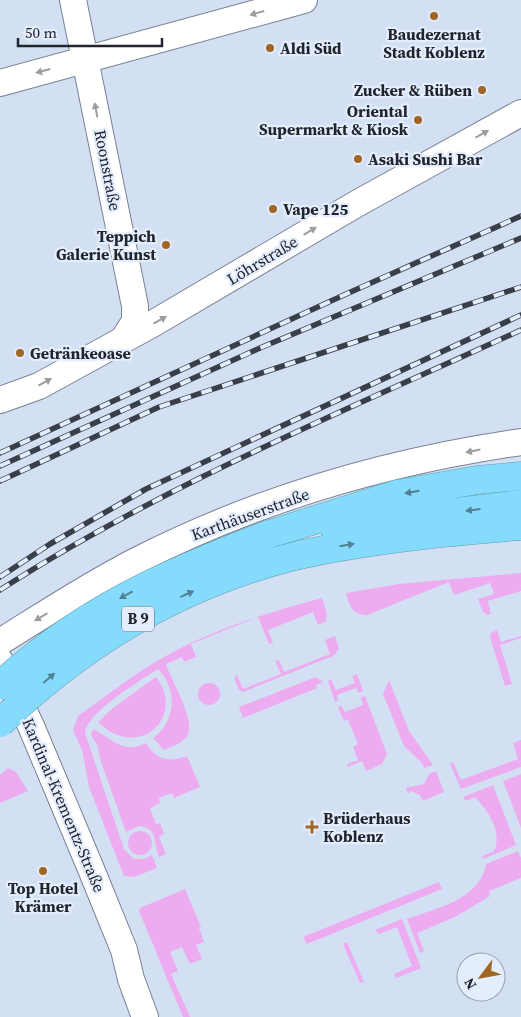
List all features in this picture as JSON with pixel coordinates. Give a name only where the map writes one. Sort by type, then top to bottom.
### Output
[{"type":"highway","name":"B 9","points":[[0,685],[52,642],[124,595],[192,563],[267,535],[396,494],[477,480],[521,476]]},
{"type":"highway","name":"B 9","points":[[267,535],[521,504]]},
{"type":"highway","name":"B 9","points":[[0,723],[54,673],[91,647],[146,614],[208,584],[274,561],[335,547],[420,535],[521,526]]},
{"type":"street","name":"Roonstraße","points":[[74,0],[135,306],[135,321],[125,337]]},
{"type":"street","points":[[0,83],[304,0]]},
{"type":"street","name":"Löhrstraße","points":[[0,400],[39,386],[125,337],[164,318],[358,203],[521,113]]},
{"type":"street","name":"Karthäuserstraße","points":[[0,642],[119,570],[167,546],[239,516],[298,494],[396,466],[521,442]]},
{"type":"street","name":"Kardinal-Krementz-Straße","points":[[0,661],[32,726],[124,950],[131,979],[147,1015]]},
{"type":"shaded area","points":[[521,573],[521,591],[488,601],[491,614],[488,615],[483,612],[478,599],[494,594],[490,583],[454,595],[449,582],[367,615],[362,615],[352,609],[346,593],[399,584]]},
{"type":"shaded area","points":[[322,598],[327,614],[326,621],[318,625],[313,612],[268,630],[273,643],[269,644],[258,617]]},
{"type":"shaded area","points":[[257,617],[191,644],[196,657],[184,662],[182,657],[166,664],[189,721],[189,730],[185,739],[164,750],[153,738],[166,723],[172,705],[169,686],[158,669],[104,707],[88,725],[85,733],[124,849],[134,859],[144,859],[152,855],[157,868],[134,877],[124,876],[89,787],[82,750],[73,730],[78,716],[120,685],[164,657],[202,638]]},
{"type":"shaded area","points":[[497,630],[501,642],[521,636],[521,638],[500,645],[512,684],[505,686],[490,637],[491,633]]},
{"type":"shaded area","points":[[335,636],[339,649],[333,656],[243,692],[239,690],[234,678],[237,675],[243,689],[281,674],[275,661],[279,660],[284,672],[330,654],[325,640]]},
{"type":"shaded area","points":[[357,674],[363,691],[359,693],[356,688],[337,695],[338,700],[335,702],[328,681],[331,679],[336,690],[355,683],[352,676]]},
{"type":"shaded area","points":[[156,677],[164,692],[166,707],[162,719],[154,730],[142,736],[128,737],[113,733],[98,722],[113,708]]},
{"type":"shaded area","points":[[316,677],[323,682],[316,685],[317,688],[243,718],[239,707]]},
{"type":"shaded area","points":[[389,680],[409,731],[433,765],[424,768],[422,763],[404,746],[383,694]]},
{"type":"shaded area","points":[[209,683],[217,686],[220,694],[217,702],[209,705],[201,702],[198,694],[201,686]]},
{"type":"shaded area","points":[[365,696],[387,754],[382,764],[366,771],[362,761],[348,767],[347,764],[358,760],[353,747],[358,744],[348,719],[344,721],[338,707],[341,705],[345,712],[363,705],[361,697]]},
{"type":"shaded area","points":[[93,729],[124,746],[138,746],[146,743],[154,753],[163,759],[187,756],[200,787],[174,798],[172,793],[159,798],[160,803],[150,808],[156,824],[160,823],[164,834],[159,837],[166,854],[159,857],[153,833],[145,827],[139,826],[126,832],[100,759],[98,747],[91,735]]},
{"type":"shaded area","points":[[521,740],[521,767],[461,789],[450,764],[453,762],[461,780],[518,759],[513,743]]},
{"type":"shaded area","points":[[8,768],[16,772],[28,791],[0,803],[0,775]]},
{"type":"shaded area","points":[[436,771],[444,792],[423,801],[420,795],[411,791],[408,793],[406,788],[424,784],[429,774]]},
{"type":"shaded area","points":[[521,774],[521,828],[503,781]]},
{"type":"shaded area","points":[[493,785],[516,845],[483,859],[483,856],[494,851],[496,844],[497,837],[493,822],[475,797],[466,801],[463,797]]},
{"type":"shaded area","points":[[140,831],[148,835],[152,843],[148,851],[140,855],[132,851],[128,843],[132,835]]},
{"type":"shaded area","points":[[518,851],[521,858],[521,878],[489,891],[490,896],[455,917],[417,933],[424,951],[420,953],[407,919],[455,901],[475,886],[482,876],[486,864]]},
{"type":"shaded area","points":[[439,882],[442,889],[307,944],[303,937]]},
{"type":"shaded area","points":[[185,889],[201,927],[199,928],[204,942],[196,945],[202,959],[190,964],[182,947],[170,952],[178,971],[171,974],[190,1017],[183,1017],[139,911],[140,908]]},
{"type":"shaded area","points":[[402,919],[421,968],[396,978],[394,974],[412,966],[397,927],[379,934],[375,930]]},
{"type":"shaded area","points":[[347,942],[364,982],[360,983],[343,944]]},
{"type":"railway","points":[[0,453],[521,216]]},
{"type":"railway","points":[[0,466],[260,348],[521,238]]},
{"type":"railway","points":[[0,481],[159,407],[521,287]]},
{"type":"railway","points":[[0,577],[50,544],[146,489],[521,315]]},
{"type":"railway","points":[[0,590],[125,516],[190,483],[322,420],[521,330]]},
{"type":"place","name":"Baudezernat Stadt Koblenz","points":[[434,16]]},
{"type":"place","name":"Aldi Süd","points":[[270,48]]},
{"type":"place","name":"Zucker & Rüben","points":[[482,90]]},
{"type":"place","name":"Oriental Supermarkt & Kiosk","points":[[418,120]]},
{"type":"place","name":"Asaki Sushi Bar","points":[[358,159]]},
{"type":"place","name":"Vape 125","points":[[273,209]]},
{"type":"place","name":"Teppich Galerie Kunst","points":[[166,245]]},
{"type":"place","name":"Getränkeoase","points":[[20,353]]},
{"type":"place","name":"Brüderhaus Koblenz","points":[[312,827]]},
{"type":"place","name":"Top Hotel Krämer","points":[[43,871]]}]
